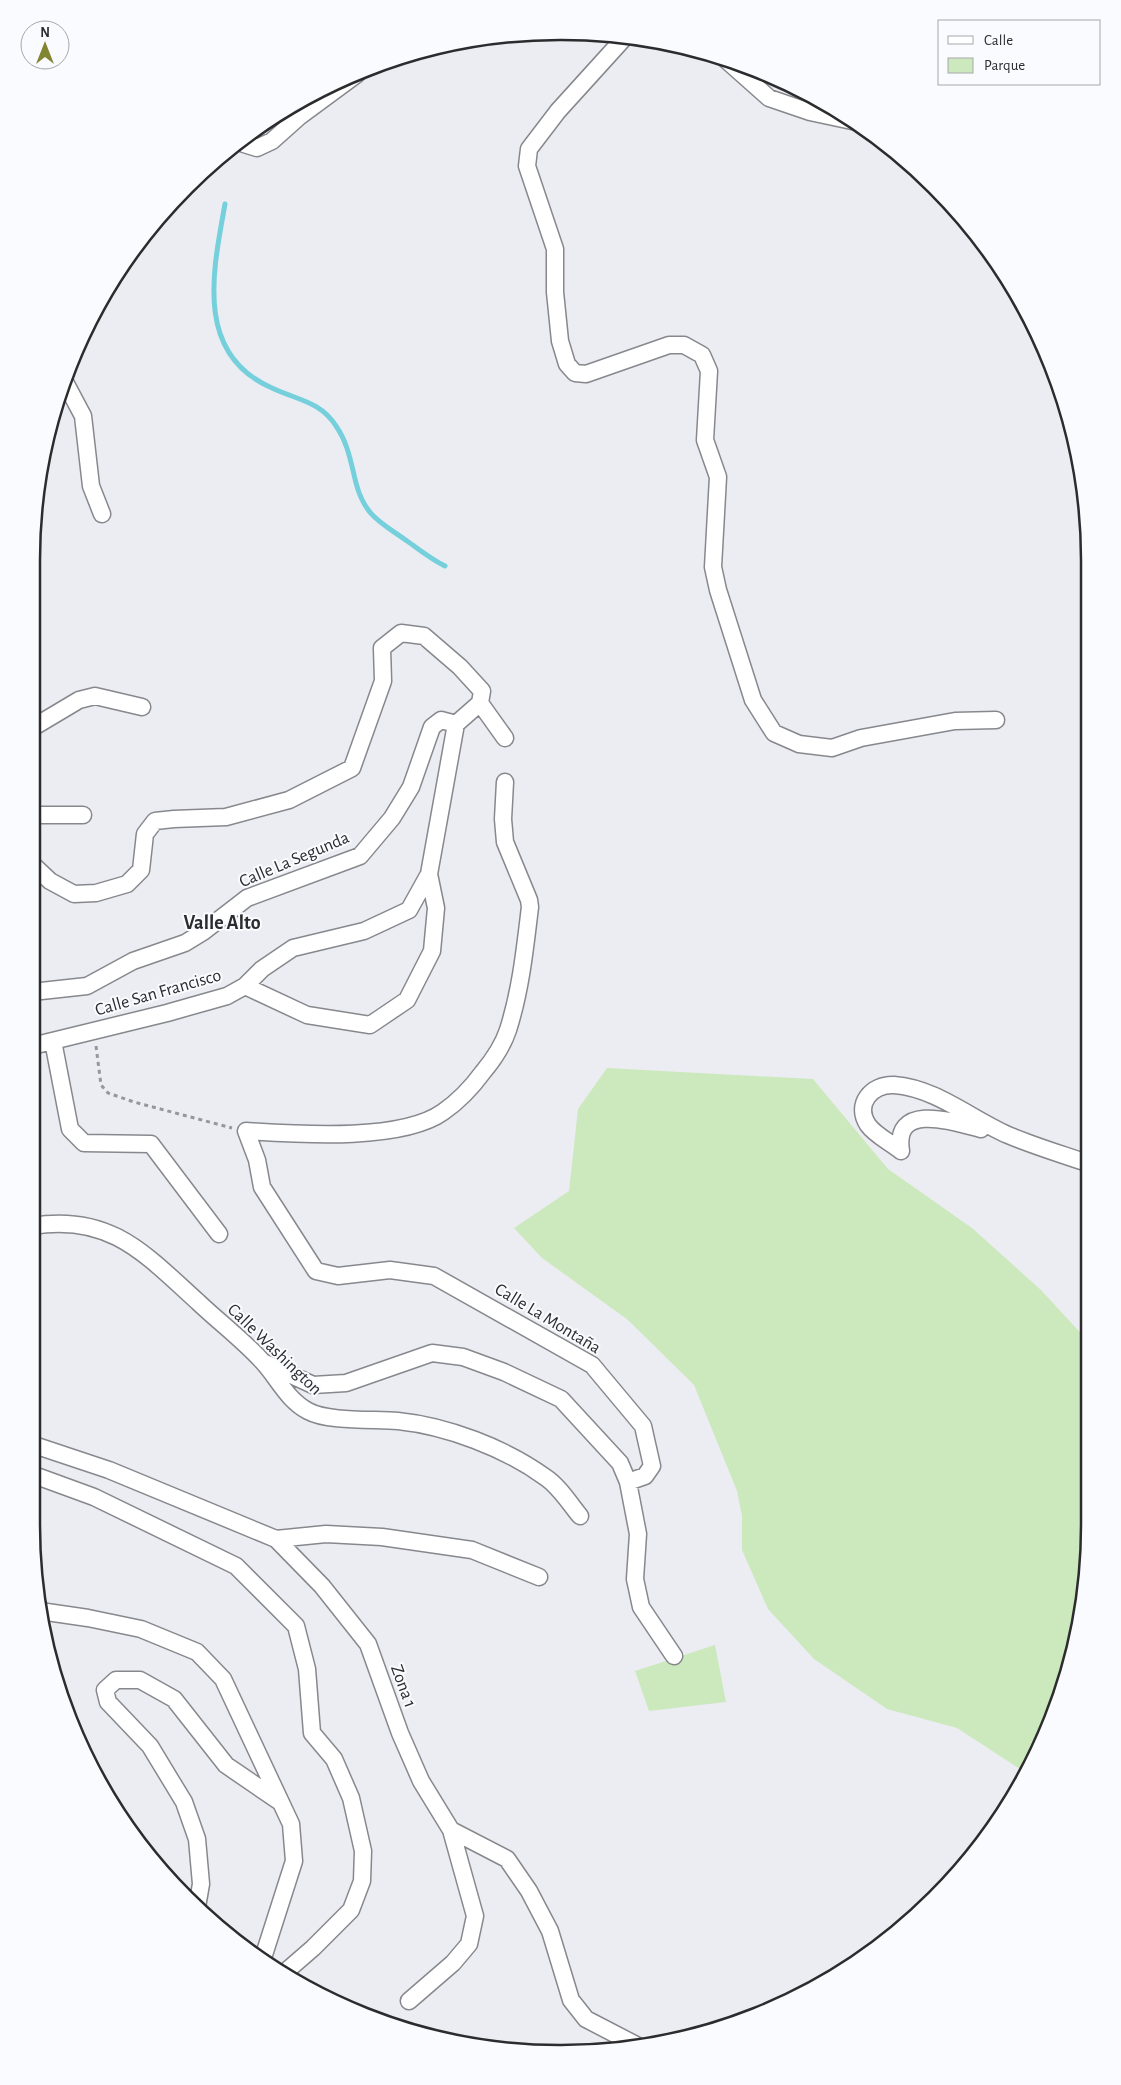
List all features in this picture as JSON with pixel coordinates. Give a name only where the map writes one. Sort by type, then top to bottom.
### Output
[{"type":"street","points":[[619,43],[558,111],[529,150],[527,166],[555,249],[555,292],[560,341],[567,364],[575,373],[586,374],[670,345],[684,345],[702,355],[709,371],[705,440],[718,477],[713,567],[718,590],[753,700],[774,733],[799,744],[832,748],[861,738],[955,721],[996,720]]},
{"type":"street","points":[[741,73],[769,98],[833,117]]},
{"type":"street","points":[[248,145],[257,148],[272,141],[300,116],[329,94]]},
{"type":"street","points":[[69,390],[83,416],[91,486],[102,514]]},
{"type":"street","points":[[40,871],[50,880],[74,894],[96,893],[127,884],[141,870],[145,834],[154,821],[174,818],[226,818],[289,800],[352,768],[383,681],[382,648],[401,633],[424,636],[460,667],[482,690],[480,703],[456,724]]},
{"type":"street","points":[[40,723],[79,700],[95,696],[142,707]]},
{"type":"street","points":[[480,703],[505,738]]},
{"type":"street","name":"Calle La Segunda","points":[[40,991],[87,986],[133,961],[185,942],[203,932],[247,898],[360,856],[392,818],[411,787],[432,727],[441,720],[456,724]]},
{"type":"street","name":"Calle San Francisco","points":[[40,1044],[227,996],[245,986],[262,969],[293,948],[364,931],[409,910],[429,874],[456,724]]},
{"type":"street","points":[[246,1131],[319,1136],[408,1127],[442,1113],[472,1087],[488,1066],[507,1032],[522,976],[530,907],[529,900],[505,842],[503,818],[505,782]]},
{"type":"street","points":[[40,815],[83,815]]},
{"type":"street","points":[[245,986],[307,1016],[370,1025],[407,1000],[432,951],[436,908],[429,874]]},
{"type":"street","points":[[53,1040],[70,1129],[84,1143],[151,1144],[219,1234]]},
{"type":"street","points":[[1008,1135],[920,1089],[892,1085],[877,1087],[866,1097],[862,1111],[868,1126],[901,1151],[899,1143],[901,1132],[913,1122],[922,1119],[948,1120],[1008,1135],[1081,1161]]},
{"type":"street","name":"Calle La Montaña","points":[[246,1131],[257,1160],[262,1187],[316,1271],[338,1276],[390,1270],[434,1276],[592,1365],[643,1426],[652,1466],[645,1476],[628,1482]]},
{"type":"street","name":"Calle Washington","points":[[40,1225],[55,1222],[79,1225],[114,1234],[143,1251],[263,1362],[287,1395],[308,1411],[331,1417],[400,1421],[458,1434],[510,1456],[547,1478],[580,1516]]},
{"type":"street","points":[[263,1362],[313,1385],[346,1382],[432,1353],[463,1357],[504,1372],[561,1399],[620,1463],[628,1482],[638,1534],[635,1580],[641,1607],[674,1656]]},
{"type":"street","name":"Zona 1","points":[[40,1447],[109,1470],[276,1539],[322,1586],[368,1644],[400,1733],[421,1781],[451,1830],[475,1916],[469,1944],[453,1963],[409,2001]]},
{"type":"street","points":[[40,1477],[94,1498],[236,1566],[296,1626],[307,1669],[312,1733],[334,1759],[350,1798],[363,1851],[362,1881],[351,1910],[314,1948],[290,1969]]},
{"type":"street","points":[[276,1539],[326,1534],[400,1540],[472,1550],[538,1577]]},
{"type":"street","points":[[48,1612],[88,1618],[141,1630],[197,1652],[222,1679],[291,1824],[294,1861],[265,1952]]},
{"type":"street","points":[[199,1899],[201,1884],[197,1839],[184,1802],[150,1746],[108,1702],[105,1690],[116,1680],[140,1680],[174,1700],[226,1765],[282,1803]]},
{"type":"street","points":[[451,1830],[507,1859],[529,1891],[550,1931],[571,2000],[586,2019],[628,2041]]},
{"type":"path","points":[[94,1031],[101,1085],[108,1093],[134,1102],[246,1131]]},
{"type":"green space","points":[[607,1068],[813,1079],[888,1169],[972,1228],[1041,1290],[1081,1333],[1081,1524],[1077,1592],[1071,1626],[1053,1692],[1041,1724],[1020,1769],[957,1728],[887,1709],[814,1659],[768,1609],[742,1550],[742,1516],[737,1491],[694,1385],[628,1320],[542,1258],[514,1228],[569,1191],[578,1109]]},
{"type":"green space","points":[[715,1645],[726,1702],[649,1711],[635,1671]]},
{"type":"waterway","points":[[225,204],[216,256],[214,283],[215,308],[220,333],[230,354],[247,373],[272,388],[307,402],[323,411],[336,426],[343,439],[349,453],[356,483],[364,504],[369,511],[389,529],[445,566]]},
{"type":"district","name":"Valle Alto","points":[[222,922]]}]
